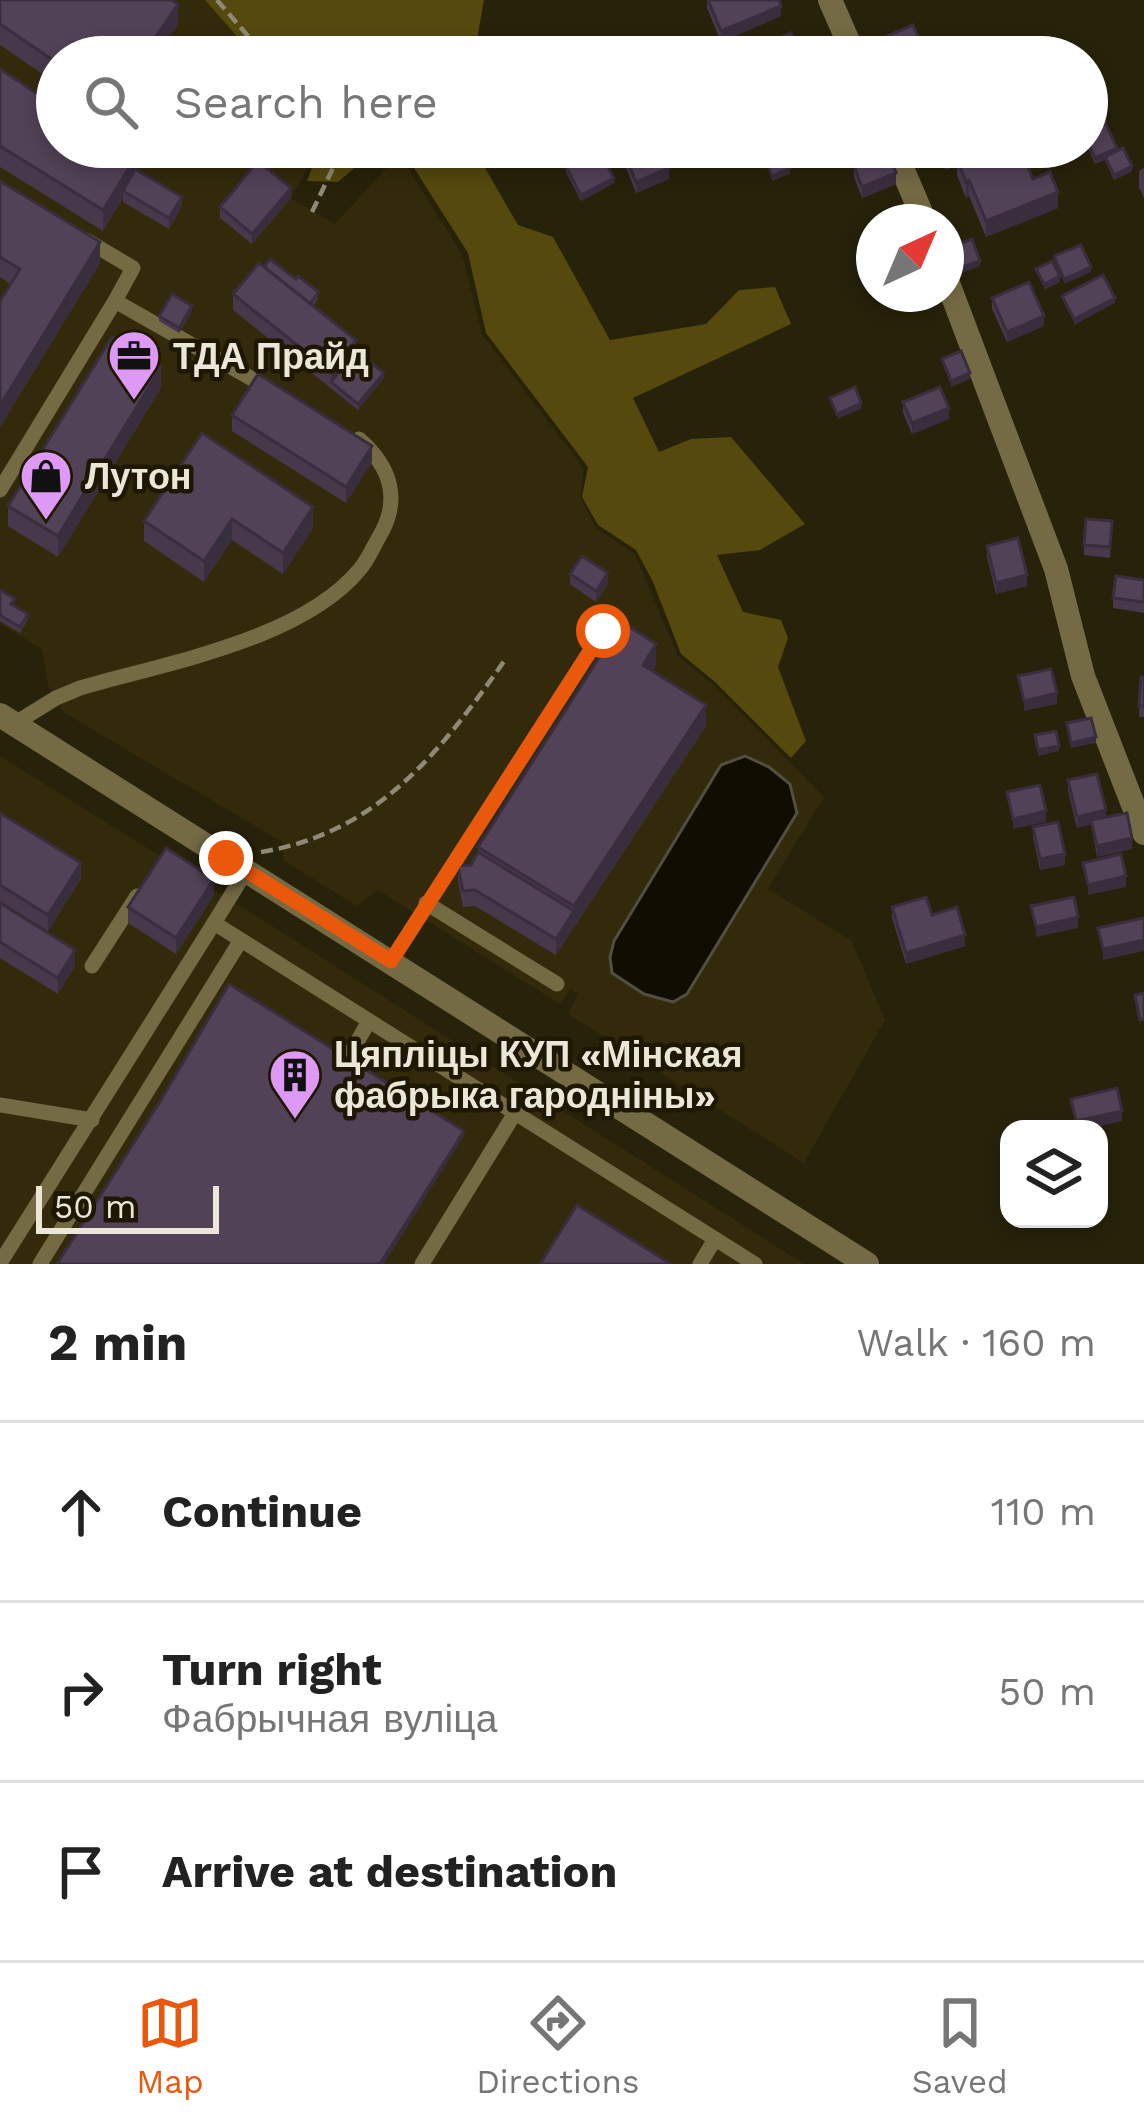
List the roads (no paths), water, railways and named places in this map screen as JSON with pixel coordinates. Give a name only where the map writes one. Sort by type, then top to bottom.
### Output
[{"type":"street","points":[[830,0],[846,36]]},
{"type":"street","points":[[902,168],[917,204]]},
{"type":"street","points":[[959,312],[1056,569],[1084,676],[1144,833]]},
{"type":"street","points":[[7,719],[175,836],[236,864],[867,1264]]},
{"type":"lane","points":[[0,490],[134,268],[76,235]]},
{"type":"lane","points":[[116,301],[279,394]]},
{"type":"lane","points":[[7,719],[80,688],[257,637],[325,601],[360,569],[387,524],[392,496],[383,464],[361,440],[340,429]]},
{"type":"lane","points":[[391,961],[603,631]]},
{"type":"lane","points":[[0,1263],[214,923],[236,864]]},
{"type":"lane","points":[[92,966],[148,877]]},
{"type":"lane","points":[[426,903],[557,984]]},
{"type":"lane","points":[[214,923],[755,1264]]},
{"type":"lane","points":[[40,1264],[241,940]]},
{"type":"lane","points":[[346,1063],[369,1021]]},
{"type":"lane","points":[[0,1105],[92,1120]]},
{"type":"lane","points":[[422,1264],[515,1113]]},
{"type":"lane","points":[[700,1264],[715,1239]]},
{"type":"place","name":"ТДА Прайд","points":[[134,402]]},
{"type":"place","name":"Лутон","points":[[46,522]]},
{"type":"place","name":"Цяпліцы КУП «Мінская фабрыка гародніны»","points":[[295,1121]]}]
